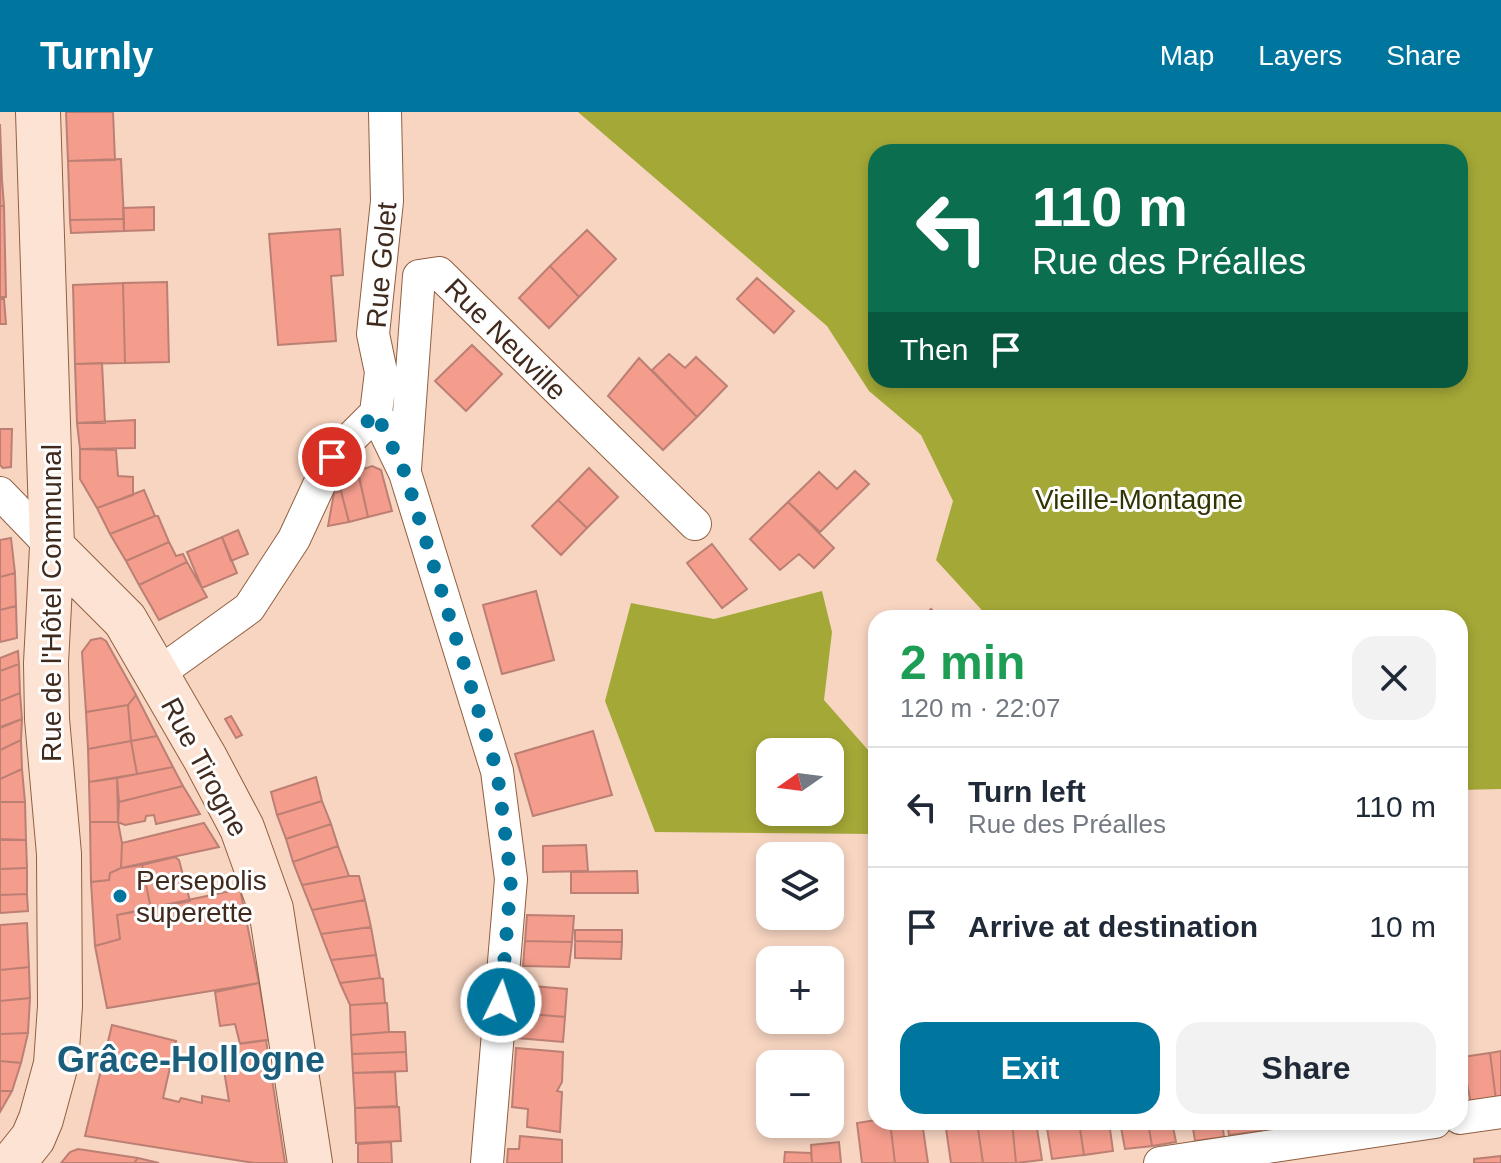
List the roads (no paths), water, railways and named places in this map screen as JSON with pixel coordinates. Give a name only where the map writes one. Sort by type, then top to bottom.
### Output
[{"type":"street","name":"Rue de l'Hôtel Communal","points":[[23,1150],[41,1119],[56,1064],[60,1006],[59,854],[47,719],[46,663],[52,547],[38,112]]},
{"type":"street","name":"Rue Golet","points":[[376,413],[381,372],[373,334],[387,201],[385,112]]},
{"type":"street","name":"Rue Neuville","points":[[405,473],[419,276],[439,273],[695,524]]},
{"type":"street","points":[[156,675],[249,608],[294,539],[332,457],[376,413],[405,473],[497,771],[511,879],[487,1163]]},
{"type":"street","points":[[0,493],[52,547]]},
{"type":"street","name":"Rue Tirogne","points":[[52,547],[125,620],[242,828],[271,909],[310,1163]]},
{"type":"street","points":[[1468,1117],[1501,1112]]},
{"type":"street","points":[[1160,1163],[1381,1130]]},
{"type":"place","name":"Persepolis superette","points":[[120,896]]},
{"type":"district","name":"Grâce-Hollogne","points":[[191,1059]]},
{"type":"park label","name":"Vieille-Montagne","points":[[1139,499]]}]
